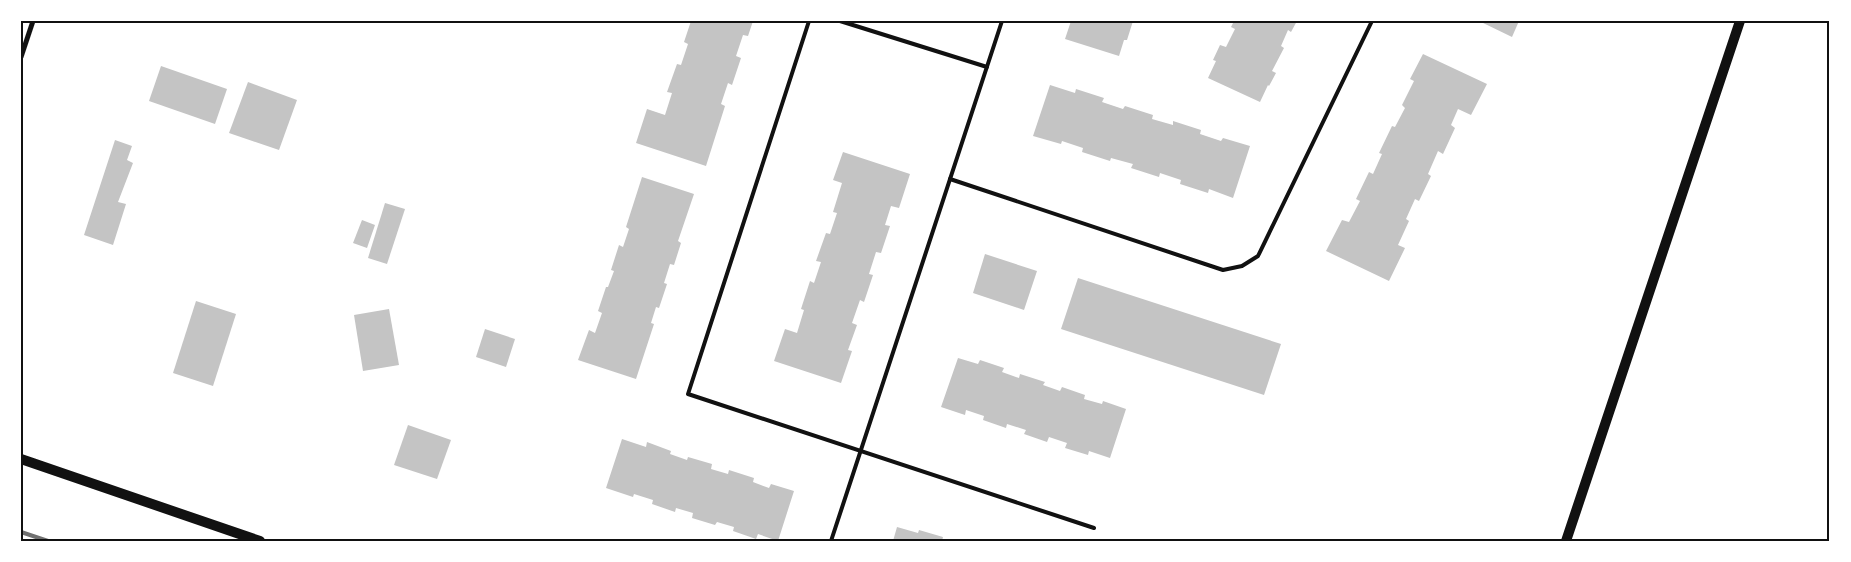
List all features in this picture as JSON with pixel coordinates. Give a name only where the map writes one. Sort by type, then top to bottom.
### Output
[{"type":"main road","points":[[1566,541],[1740,21]]},
{"type":"main road","points":[[21,459],[260,541]]},
{"type":"street","points":[[21,57],[33,21]]},
{"type":"lane","points":[[809,21],[688,394],[1094,528]]},
{"type":"lane","points":[[840,21],[987,67]]},
{"type":"lane","points":[[831,541],[1002,21]]},
{"type":"lane","points":[[950,179],[1223,270],[1242,266],[1258,256],[1372,21]]},
{"type":"building","points":[[691,21],[753,21],[748,36],[743,35],[736,56],[741,58],[732,85],[728,83],[721,104],[725,106],[706,166],[636,143],[647,109],[665,115],[672,93],[667,92],[677,64],[681,65],[688,44],[684,42]]},
{"type":"building","points":[[1071,21],[1133,21],[1119,56],[1065,39]]},
{"type":"building","points":[[1234,21],[1297,21],[1291,32],[1288,30],[1281,46],[1284,48],[1272,71],[1276,73],[1260,102],[1208,78],[1216,61],[1213,60],[1220,45],[1226,47],[1235,29],[1231,27]]},
{"type":"building","points":[[1479,21],[1519,21],[1512,37]]},
{"type":"building","points":[[1423,54],[1487,84],[1471,115],[1458,109],[1451,125],[1455,128],[1443,154],[1438,151],[1428,174],[1431,176],[1419,201],[1415,199],[1406,219],[1409,221],[1398,245],[1405,248],[1389,281],[1326,251],[1342,220],[1349,222],[1360,201],[1356,199],[1369,172],[1373,174],[1382,154],[1379,153],[1392,126],[1395,127],[1405,108],[1402,105],[1414,81],[1410,79]]},
{"type":"building","points":[[161,66],[227,89],[215,124],[149,101]]},
{"type":"building","points":[[248,82],[297,100],[279,150],[229,133]]},
{"type":"building","points":[[1050,85],[1075,93],[1076,89],[1104,98],[1102,102],[1123,109],[1125,106],[1153,115],[1152,119],[1173,125],[1173,121],[1201,130],[1200,134],[1221,141],[1223,138],[1250,146],[1233,198],[1209,189],[1208,193],[1180,184],[1181,180],[1160,173],[1159,177],[1131,168],[1133,164],[1111,158],[1110,161],[1082,152],[1083,148],[1062,141],[1061,144],[1033,136]]},
{"type":"building","points":[[115,140],[132,146],[127,160],[133,163],[118,202],[126,204],[113,245],[84,235]]},
{"type":"building","points":[[843,152],[910,174],[899,208],[891,206],[885,225],[890,226],[881,253],[876,252],[869,274],[873,275],[864,302],[860,300],[852,323],[857,325],[848,350],[852,351],[841,383],[774,361],[785,329],[797,333],[804,310],[801,309],[810,281],[814,283],[821,262],[816,261],[826,233],[830,234],[837,213],[833,212],[842,183],[833,180]]},
{"type":"building","points":[[642,177],[694,194],[678,241],[681,243],[674,265],[670,264],[664,283],[667,284],[659,308],[656,307],[651,323],[654,324],[636,379],[578,360],[589,330],[595,333],[602,313],[598,311],[614,271],[611,270],[619,245],[623,247],[629,229],[626,227]]},
{"type":"building","points":[[385,203],[405,209],[387,264],[368,258]]},
{"type":"building","points":[[362,220],[375,225],[367,248],[353,243]]},
{"type":"building","points":[[985,254],[1037,271],[1024,310],[973,293]]},
{"type":"building","points":[[1078,278],[1281,344],[1264,395],[1061,329]]},
{"type":"building","points":[[196,301],[236,314],[213,386],[173,373]]},
{"type":"building","points":[[389,309],[399,365],[363,371],[354,315]]},
{"type":"building","points":[[485,329],[515,339],[506,367],[476,357]]},
{"type":"building","points":[[958,358],[978,364],[980,360],[1004,368],[1002,372],[1019,378],[1020,374],[1045,382],[1043,385],[1060,391],[1062,387],[1085,395],[1084,399],[1102,404],[1103,401],[1126,409],[1110,458],[1089,451],[1088,455],[1065,448],[1067,443],[1049,437],[1047,442],[1024,434],[1026,430],[1007,424],[1006,428],[983,420],[984,416],[966,410],[965,415],[941,407]]},
{"type":"building","points":[[408,425],[451,440],[437,479],[394,465]]},
{"type":"building","points":[[622,439],[646,447],[647,442],[671,451],[670,454],[687,460],[688,457],[712,464],[711,469],[728,474],[729,470],[754,478],[753,482],[769,488],[771,484],[794,491],[778,541],[758,534],[756,539],[733,531],[734,527],[717,522],[715,525],[692,518],[693,513],[676,508],[675,512],[652,504],[653,500],[634,494],[633,497],[606,488]]},
{"type":"building","points":[[897,527],[918,533],[919,530],[943,537],[942,541],[893,541]]},
{"type":"railway","points":[[21,532],[48,541]]}]
